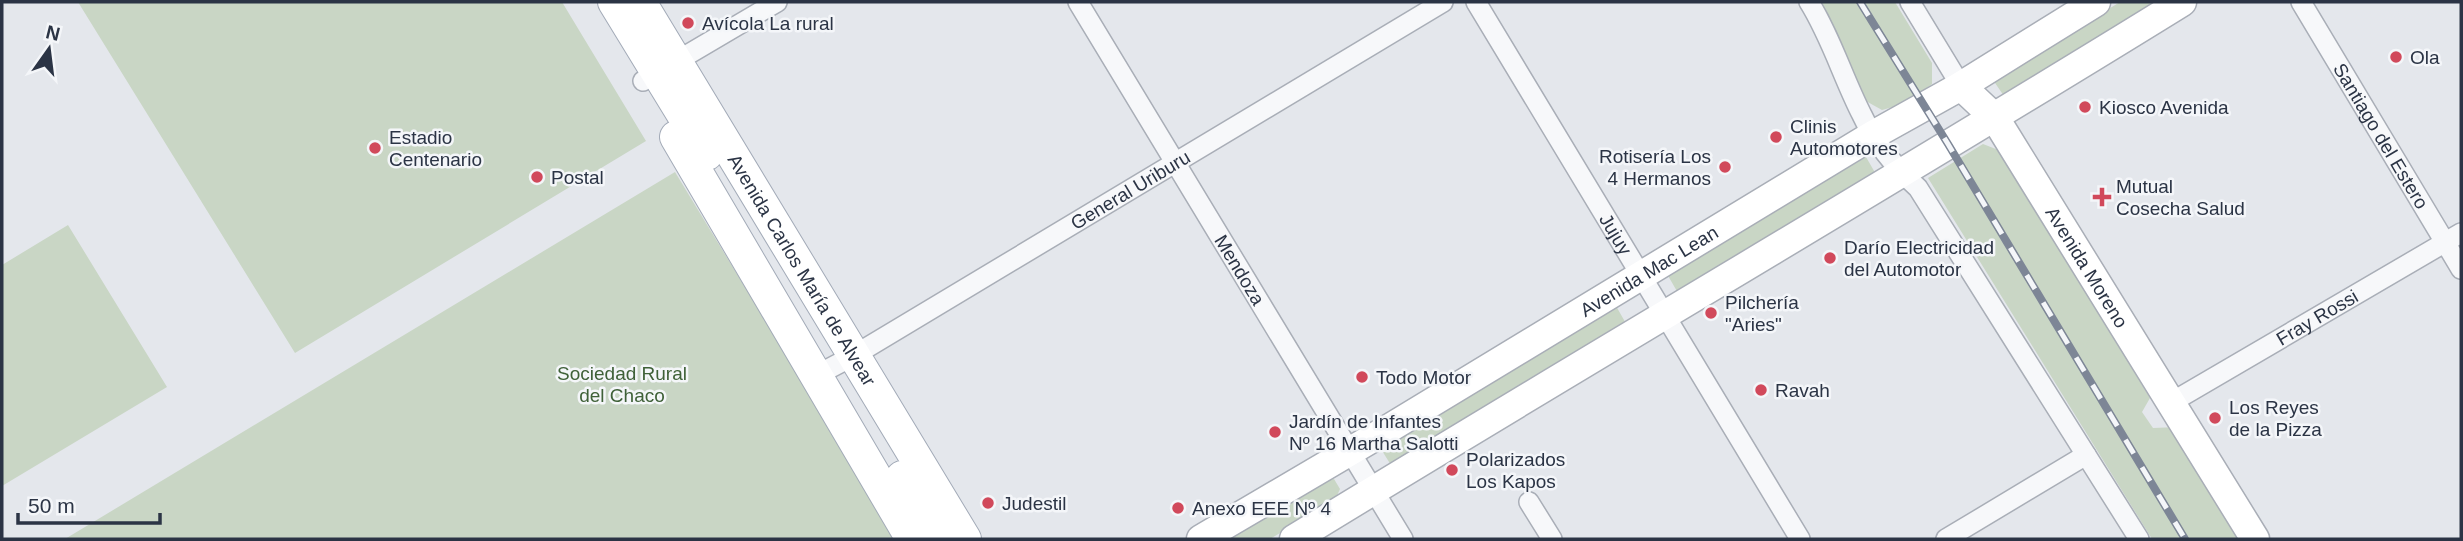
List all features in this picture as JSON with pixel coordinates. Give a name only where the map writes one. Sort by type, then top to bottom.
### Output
[{"type":"main road","name":"Avenida Carlos María de Alvear","points":[[593,2],[659,72],[835,365],[965,539]]},
{"type":"main road","name":"Avenida Carlos María de Alvear","points":[[614,2],[659,72],[939,539]]},
{"type":"main road","name":"Avenida Carlos María de Alvear","points":[[640,2],[659,72]]},
{"type":"main road","name":"Avenida Mac Lean","points":[[1201,539],[1873,135],[1961,86],[2096,2]]},
{"type":"main road","points":[[1294,539],[1664,313],[1995,118],[2182,2]]},
{"type":"main road","name":"Avenida Moreno","points":[[1961,86],[1995,118],[2255,539]]},
{"type":"main road","name":"Avenida Carlos María de Alvear","points":[[835,365],[912,539]]},
{"type":"street","points":[[659,72],[776,2]]},
{"type":"street","name":"Mendoza","points":[[1078,2],[1403,539]]},
{"type":"street","name":"General Uriburu","points":[[835,365],[1443,2]]},
{"type":"street","name":"Jujuy","points":[[1476,2],[1800,539]]},
{"type":"street","points":[[1809,2],[1862,117],[1873,135],[1901,173],[1918,188],[2139,539]]},
{"type":"street","name":"Avenida Moreno","points":[[1910,2],[1961,86]]},
{"type":"street","name":"Santiago del Estero","points":[[2301,2],[2453,237],[2461,269]]},
{"type":"street","name":"Fray Rossi","points":[[2172,402],[2453,237]]},
{"type":"street","points":[[1946,539],[2086,455]]},
{"type":"street","points":[[1529,502],[1552,539]]},
{"type":"green space","name":"Estadio Centenario","points":[[78,2],[562,2],[646,141],[295,353]]},
{"type":"green space","points":[[1818,2],[1895,2],[1932,63],[1932,84],[1907,103],[1882,110],[1864,100]]},
{"type":"green space","points":[[2120,2],[2160,2],[2006,99],[1993,80]]},
{"type":"green space","points":[[1983,144],[2001,151],[2150,398],[2142,412],[2153,428],[2178,427],[2244,539],[2152,539],[1928,178]]},
{"type":"green space","points":[[1866,157],[1877,176],[1678,293],[1667,274]]},
{"type":"green space","name":"Sociedad Rural del Chaco","points":[[675,172],[898,539],[65,539]]},
{"type":"green space","points":[[68,225],[167,387],[2,486],[2,265]]},
{"type":"green space","points":[[1616,306],[1628,327],[1394,470],[1381,449]]},
{"type":"green space","points":[[1334,479],[1340,489],[1335,500],[1270,539],[1222,539],[1319,481]]},
{"type":"railway","points":[[1860,2],[2185,539]]},
{"type":"place","name":"Avícola La rural","points":[[688,23]]},
{"type":"place","name":"Ola","points":[[2396,57]]},
{"type":"place","name":"Kiosco Avenida","points":[[2085,107]]},
{"type":"place","name":"Clinis Automotores","points":[[1776,137]]},
{"type":"place","name":"Estadio Centenario","points":[[375,148]]},
{"type":"place","name":"Rotisería Los 4 Hermanos","points":[[1725,167]]},
{"type":"place","name":"Postal","points":[[537,177]]},
{"type":"place","name":"Mutual Cosecha Salud","points":[[2102,197]]},
{"type":"place","name":"Darío Electricidad del Automotor","points":[[1830,258]]},
{"type":"place","name":"Pilchería \"Aries\"","points":[[1711,313]]},
{"type":"place","name":"Todo Motor","points":[[1362,377]]},
{"type":"place","name":"Ravah","points":[[1761,390]]},
{"type":"place","name":"Los Reyes de la Pizza","points":[[2215,418]]},
{"type":"place","name":"Jardín de Infantes Nº 16 Martha Salotti","points":[[1275,432]]},
{"type":"place","name":"Polarizados Los Kapos","points":[[1452,470]]},
{"type":"place","name":"Judestil","points":[[988,503]]},
{"type":"place","name":"Anexo EEE Nº 4","points":[[1178,508]]}]
